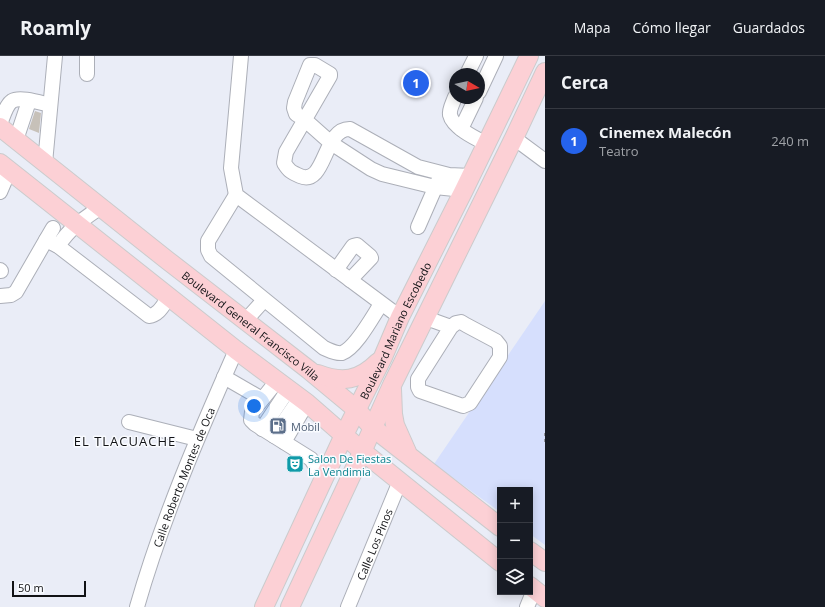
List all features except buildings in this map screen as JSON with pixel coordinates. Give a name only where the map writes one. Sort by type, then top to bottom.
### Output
[{"type":"main road","name":"Boulevard Mariano Escobedo","points":[[264,607],[356,409],[383,357],[400,317],[468,183],[529,56]]},
{"type":"main road","name":"Boulevard Mariano Escobedo","points":[[290,607],[392,385],[545,72]]},
{"type":"main road","name":"Boulevard General Francisco Villa","points":[[0,127],[167,260],[309,370],[356,409],[372,427],[497,525]]},
{"type":"main road","points":[[5,167],[236,350],[298,397],[362,451],[497,560]]},
{"type":"main road","points":[[309,370],[335,380],[349,379],[357,377],[371,369],[383,357]]},
{"type":"main road","points":[[392,385],[395,425],[408,455]]},
{"type":"main road","points":[[298,397],[328,444],[327,472]]},
{"type":"main road","points":[[533,553],[545,562]]},
{"type":"street","points":[[41,159],[55,56]]},
{"type":"street","points":[[87,56],[87,74]]},
{"type":"street","points":[[241,56],[231,168],[236,195],[208,241],[208,250],[211,256],[324,348],[333,352],[341,353],[356,342],[381,304]]},
{"type":"street","points":[[470,68],[476,56]]},
{"type":"street","points":[[485,79],[496,56]]},
{"type":"street","points":[[0,124],[8,106],[12,101],[17,99],[48,105]]},
{"type":"street","points":[[16,140],[29,101]]},
{"type":"street","points":[[452,104],[450,116],[454,122],[461,129],[487,144]]},
{"type":"street","points":[[461,129],[473,104]]},
{"type":"street","points":[[468,183],[435,187],[393,178],[377,172],[331,143],[304,119],[286,152],[284,163],[289,171],[305,178],[312,177],[316,173],[331,143],[341,130],[350,129],[418,167],[441,173],[468,183]]},
{"type":"street","points":[[514,138],[545,161]]},
{"type":"street","points":[[0,192],[5,167]]},
{"type":"street","points":[[409,182],[418,167]]},
{"type":"street","points":[[418,227],[441,173]]},
{"type":"street","points":[[236,195],[400,317]]},
{"type":"street","points":[[0,296],[11,295],[16,292],[53,238],[69,231],[77,223],[101,207]]},
{"type":"street","points":[[53,238],[149,316],[158,312],[169,297]]},
{"type":"street","points":[[336,270],[353,246],[357,245],[371,258],[350,280]]},
{"type":"street","points":[[246,320],[264,300]]},
{"type":"street","points":[[426,318],[451,327]]},
{"type":"street","points":[[461,322],[496,341],[500,346],[500,357],[470,403],[463,406],[420,391],[418,387],[418,378],[451,327],[456,323],[461,322]]},
{"type":"street","name":"Calle Roberto Montes de Oca","points":[[137,607],[148,566],[158,539],[197,439],[236,350]]},
{"type":"street","points":[[224,377],[262,399],[298,397]]},
{"type":"street","points":[[273,436],[298,397]]},
{"type":"street","points":[[273,436],[298,397]]},
{"type":"street","points":[[262,399],[252,412],[251,420],[273,436],[311,458],[317,469],[327,472]]},
{"type":"street","points":[[129,422],[197,439]]},
{"type":"street","name":"Calle Los Pinos","points":[[348,607],[400,481]]},
{"type":"street","points":[[527,607],[536,591]]},
{"type":"path","points":[[545,433],[545,444]]},
{"type":"shaded area","points":[[545,301],[545,545],[533,536],[533,487],[497,487],[497,510],[434,464]]},
{"type":"place","name":"Cinemex Malecón","points":[[416,83]]},
{"type":"place","name":"Mobil","points":[[278,426]]},
{"type":"place","name":"Salon De Fiestas La Vendimia","points":[[295,464]]},
{"type":"district","name":"EL TLACUACHE","points":[[125,441]]}]
